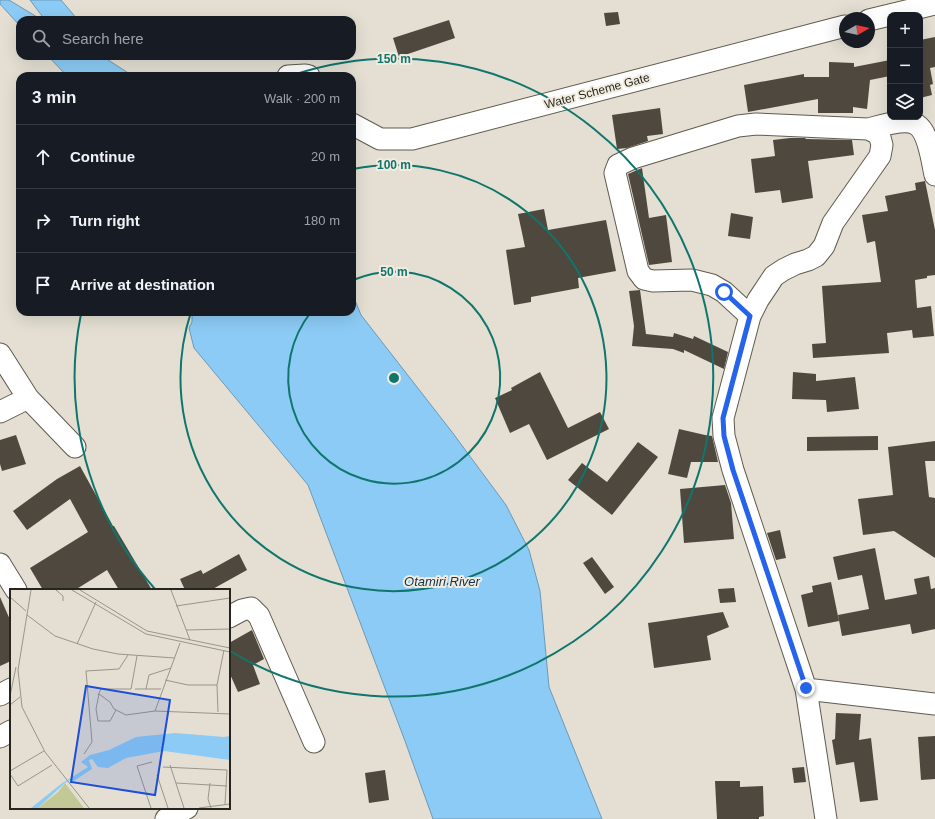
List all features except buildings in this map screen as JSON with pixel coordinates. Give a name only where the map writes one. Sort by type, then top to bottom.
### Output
[{"type":"street","points":[[875,19],[935,4]]},
{"type":"street","name":"Water Scheme Gate","points":[[356,126],[380,139],[412,139],[839,28]]},
{"type":"street","points":[[750,316],[724,292],[712,285],[692,280],[653,281],[644,279],[638,271],[615,174],[618,165],[633,158],[738,126],[756,124],[868,129],[893,123],[907,122],[917,125],[924,133],[935,175]]},
{"type":"street","points":[[826,819],[806,688],[733,470],[724,436],[723,418],[750,316],[758,300],[774,276],[795,264],[816,256],[824,246],[833,223],[880,156],[882,146],[879,134],[868,129]]},
{"type":"street","points":[[0,354],[28,398],[74,447]]},
{"type":"street","points":[[0,412],[28,398]]},
{"type":"street","points":[[0,564],[15,589]]},
{"type":"street","points":[[230,616],[242,610],[252,608],[259,616],[314,742]]},
{"type":"street","points":[[806,688],[935,704]]},
{"type":"street","points":[[0,695],[10,690]]},
{"type":"street","points":[[0,737],[10,732]]},
{"type":"street","points":[[166,819],[185,809]]},
{"type":"water","points":[[0,0],[9,0],[35,16],[16,16],[16,22],[0,4]]},
{"type":"water","points":[[30,0],[61,0],[75,16],[42,16]]},
{"type":"water","points":[[52,60],[108,60],[127,72],[63,72]]},
{"type":"water","name":"Otamiri River","points":[[356,303],[361,315],[452,432],[506,505],[529,550],[540,591],[549,687],[602,819],[433,819],[308,485],[194,348],[189,328],[192,322],[192,316],[356,316]]},
{"type":"route","points":[[724,292],[750,316],[723,418],[724,436],[733,470],[806,688]]}]
